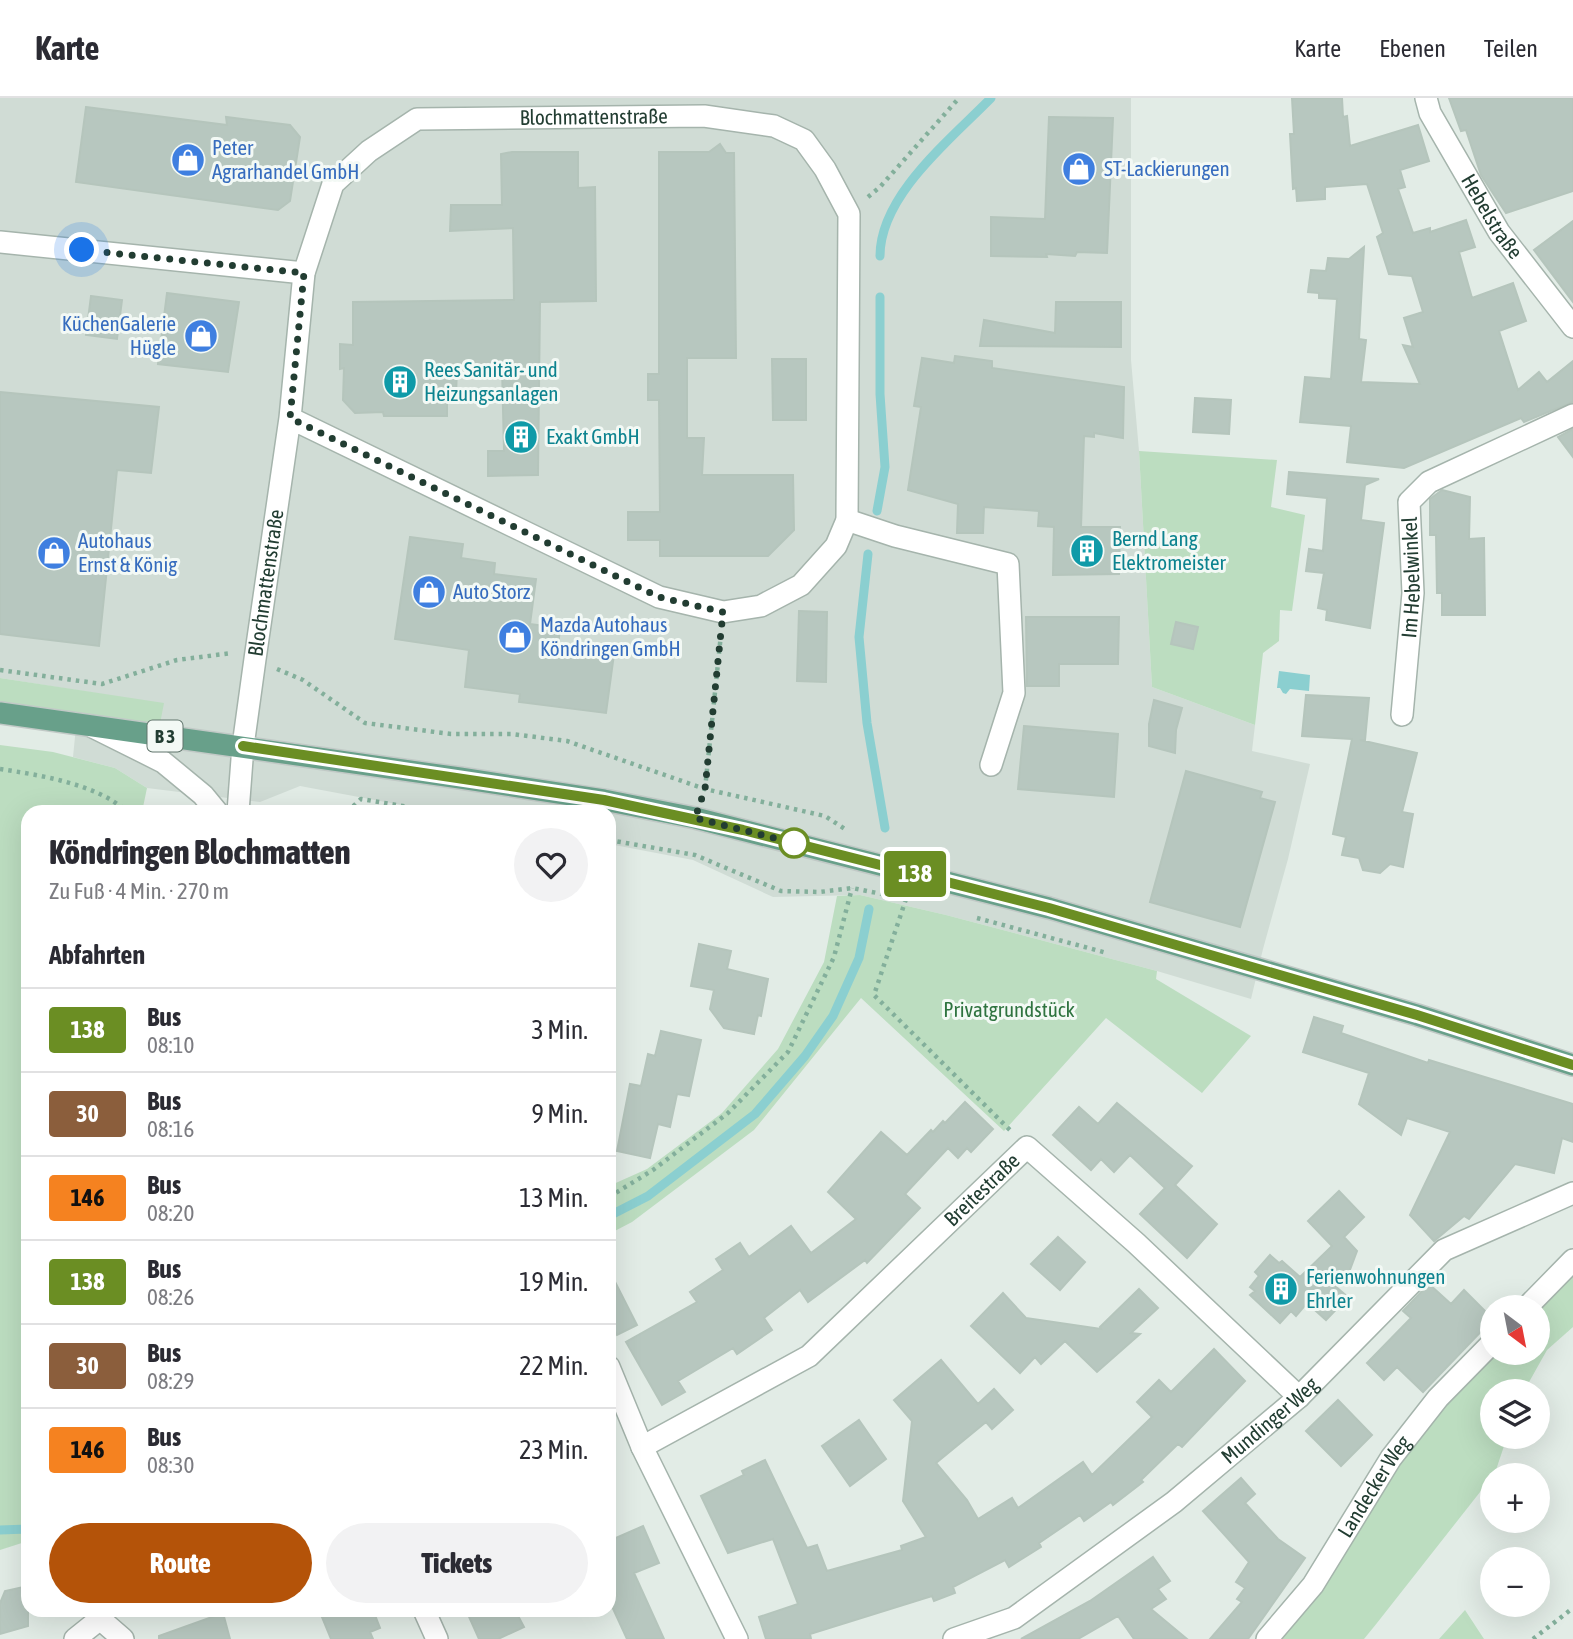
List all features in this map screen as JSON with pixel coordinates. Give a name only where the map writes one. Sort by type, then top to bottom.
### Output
[{"type":"main road","name":"B 3","points":[[0,713],[604,800],[695,818],[1049,908],[1417,1015],[1573,1065]]},
{"type":"street","name":"Hebelstraße","points":[[1426,98],[1430,113],[1499,232],[1573,327]]},
{"type":"street","name":"Blochmattenstraße","points":[[239,805],[243,746],[290,418],[304,273],[333,184],[369,151],[417,119],[704,116],[774,126],[804,140],[825,169],[849,214],[847,520],[836,546],[801,585],[761,606],[723,612],[659,597],[290,418]]},
{"type":"street","points":[[0,242],[304,273]]},
{"type":"street","name":"Im Hebelwinkel","points":[[1402,715],[1413,593],[1409,502],[1429,482],[1573,415]]},
{"type":"street","points":[[847,520],[895,536],[1008,564],[1014,693],[991,765]]},
{"type":"street","points":[[88,725],[163,762],[211,805]]},
{"type":"street","name":"Breitestraße","points":[[642,1447],[809,1356],[1027,1147],[1136,1243],[1299,1397]]},
{"type":"street","name":"Mundinger Weg","points":[[954,1639],[1014,1618],[1174,1502],[1299,1397],[1444,1250],[1573,1193]]},
{"type":"street","points":[[1539,1295],[1573,1260]]},
{"type":"street","name":"Landecker Weg","points":[[1267,1639],[1313,1585],[1391,1458],[1438,1398],[1480,1355]]},
{"type":"street","points":[[616,1384],[642,1447],[737,1639]]},
{"type":"street","points":[[75,1639],[100,1617]]},
{"type":"street","points":[[105,1617],[123,1639]]},
{"type":"street","points":[[427,1617],[437,1639]]},
{"type":"path","points":[[849,214],[880,187],[958,98]]},
{"type":"path","points":[[695,818],[705,789],[723,612]]},
{"type":"path","points":[[0,670],[102,684],[177,660],[232,653],[255,659],[303,680],[365,723],[451,734],[512,734],[567,741],[705,789],[825,816],[846,829],[880,865]]},
{"type":"path","points":[[0,769],[44,776],[82,788],[119,805]]},
{"type":"path","points":[[355,805],[361,799],[397,805]]},
{"type":"path","points":[[616,841],[695,855],[781,891],[820,892],[852,888],[834,957],[788,1052],[728,1113],[653,1170],[616,1193]]},
{"type":"path","points":[[906,899],[874,995],[1027,1147]]},
{"type":"path","points":[[1533,1639],[1573,1608]]},
{"type":"shaded area","points":[[0,98],[1131,98],[1131,360],[1139,451],[1152,687],[1255,725],[1252,751],[1310,764],[1251,999],[1157,971],[860,895],[773,897],[693,860],[616,845],[616,805],[402,805],[300,786],[260,802],[147,788],[115,768],[73,757],[77,717],[164,704],[0,678]]},
{"type":"green space","points":[[1139,451],[1277,460],[1271,507],[1305,515],[1292,611],[1280,610],[1279,641],[1263,653],[1255,725],[1152,687]]},
{"type":"green space","points":[[0,678],[164,703],[159,729],[0,707]]},
{"type":"green space","points":[[0,745],[53,752],[115,768],[147,788],[143,805],[21,805],[21,1543],[0,1550]]},
{"type":"green space","name":"Privatgrundstück","points":[[860,895],[946,915],[1157,971],[1156,979],[1251,1036],[1202,1093],[1106,1018],[1004,1131],[861,998],[754,1130],[632,1222],[616,1230],[616,1183],[647,1169],[722,1113],[778,1049],[824,962],[837,896]]},
{"type":"green space","points":[[1573,1271],[1573,1327],[1550,1347],[1550,1295]]},
{"type":"green space","points":[[1482,1365],[1539,1365],[1531,1379],[1480,1379],[1480,1449],[1503,1449],[1498,1463],[1480,1463],[1480,1492],[1364,1639],[1282,1639],[1316,1593],[1411,1439]]},
{"type":"green space","points":[[1465,1610],[1484,1639],[1439,1639]]},
{"type":"water","points":[[1279,671],[1310,675],[1309,691],[1290,689],[1286,694],[1283,693],[1277,688]]},
{"type":"building","points":[[1292,98],[1342,98],[1343,117],[1347,116],[1350,146],[1418,125],[1429,161],[1400,170],[1405,187],[1398,189],[1413,233],[1430,228],[1430,232],[1466,220],[1475,247],[1459,252],[1472,298],[1513,283],[1526,321],[1499,331],[1518,390],[1539,372],[1547,382],[1573,361],[1573,402],[1524,422],[1521,418],[1404,468],[1347,462],[1351,426],[1300,422],[1305,377],[1331,379],[1337,299],[1319,298],[1319,293],[1308,292],[1311,270],[1326,271],[1328,258],[1349,259],[1364,247],[1359,339],[1366,340],[1361,382],[1420,384],[1403,345],[1413,347],[1404,318],[1423,312],[1412,276],[1389,274],[1377,237],[1383,233],[1367,184],[1325,187],[1325,199],[1297,201],[1296,188],[1293,189],[1290,134],[1294,134]]},
{"type":"building","points":[[1449,98],[1573,98],[1573,191],[1506,213],[1481,175],[1466,130],[1461,131]]},
{"type":"building","name":"Peter Agrarhandel GmbH","points":[[86,107],[227,125],[226,117],[290,125],[300,137],[290,201],[278,210],[76,182]]},
{"type":"building","name":"ST-Lackierungen","points":[[1049,117],[1113,118],[1107,253],[1077,252],[1075,256],[1046,254],[1047,257],[991,256],[991,217],[1045,219]]},
{"type":"building","points":[[720,144],[726,153],[734,153],[736,358],[687,358],[687,438],[704,438],[702,475],[793,475],[794,530],[768,556],[660,556],[660,540],[628,540],[628,512],[660,512],[659,400],[648,400],[648,374],[659,374],[659,152],[709,152]]},
{"type":"building","points":[[578,152],[578,188],[595,187],[596,301],[540,302],[538,475],[488,476],[488,451],[504,451],[502,367],[457,367],[456,396],[447,396],[447,416],[355,413],[343,400],[344,368],[340,369],[340,344],[353,345],[353,302],[514,300],[513,228],[450,231],[451,205],[502,205],[501,154]]},
{"type":"building","points":[[1573,221],[1573,302],[1534,250]]},
{"type":"building","name":"KüchenGalerie Hügle","points":[[167,293],[239,302],[228,372],[158,364]]},
{"type":"building","points":[[91,296],[122,300],[117,339],[86,335]]},
{"type":"building","points":[[1056,302],[1121,302],[1121,347],[980,346],[984,320],[1055,333]]},
{"type":"building","points":[[955,356],[992,361],[992,368],[1124,387],[1123,438],[1094,433],[1094,437],[1084,436],[1081,527],[1120,527],[1119,574],[1053,575],[1054,527],[1038,526],[1039,511],[984,507],[983,533],[957,533],[958,504],[908,490],[921,407],[914,406],[922,358],[954,363]]},
{"type":"building","points":[[772,359],[806,359],[806,420],[773,420]]},
{"type":"building","name":"Autohaus Ernst & König","points":[[0,392],[159,407],[151,473],[117,470],[99,646],[0,634]]},
{"type":"building","points":[[1195,398],[1231,400],[1229,434],[1193,432]]},
{"type":"building","points":[[1573,429],[1573,457],[1558,437]]},
{"type":"building","points":[[1289,472],[1379,479],[1365,485],[1361,520],[1384,523],[1370,628],[1326,620],[1327,610],[1318,608],[1324,573],[1306,571],[1309,549],[1323,551],[1327,498],[1287,494]]},
{"type":"building","points":[[1442,490],[1470,497],[1469,539],[1484,538],[1485,615],[1442,615],[1442,593],[1437,593],[1436,535],[1430,535],[1430,499]]},
{"type":"building","name":"Mazda Autohaus Köndringen GmbH","points":[[410,537],[463,544],[461,558],[495,563],[494,574],[536,579],[530,624],[560,628],[558,647],[614,654],[606,713],[519,702],[520,694],[465,687],[469,650],[395,639]]},
{"type":"building","points":[[799,611],[827,612],[826,682],[797,681]]},
{"type":"building","points":[[1026,617],[1119,617],[1118,664],[1059,664],[1059,686],[1027,686]]},
{"type":"building","points":[[1176,622],[1198,627],[1193,649],[1171,644]]},
{"type":"building","points":[[1306,695],[1369,698],[1365,740],[1360,740],[1417,753],[1402,812],[1413,814],[1403,867],[1390,864],[1380,873],[1363,870],[1359,858],[1342,855],[1346,837],[1333,834],[1352,739],[1302,736]]},
{"type":"building","points":[[1154,700],[1182,708],[1176,730],[1175,753],[1149,746],[1149,724]]},
{"type":"building","points":[[1024,726],[1118,734],[1114,797],[1018,789]]},
{"type":"building","points":[[1186,771],[1262,792],[1260,798],[1275,802],[1240,927],[1150,902]]},
{"type":"building","points":[[699,944],[731,951],[727,969],[768,979],[761,1016],[758,1015],[754,1034],[724,1028],[710,1009],[714,990],[691,986]]},
{"type":"building","points":[[1314,1017],[1343,1026],[1341,1033],[1428,1063],[1429,1060],[1573,1104],[1573,1142],[1562,1138],[1554,1173],[1515,1164],[1469,1219],[1464,1216],[1434,1241],[1410,1215],[1450,1132],[1407,1118],[1401,1135],[1359,1104],[1369,1073],[1303,1052]]},
{"type":"building","points":[[661,1031],[701,1040],[689,1096],[677,1094],[670,1127],[658,1124],[650,1158],[617,1151],[630,1084],[641,1086],[648,1054],[655,1056]]},
{"type":"building","points":[[965,1102],[993,1129],[971,1152],[967,1148],[958,1158],[948,1148],[905,1194],[920,1208],[867,1263],[865,1260],[808,1302],[800,1290],[764,1318],[772,1330],[737,1354],[733,1348],[678,1381],[685,1392],[662,1405],[626,1342],[697,1302],[690,1292],[723,1270],[716,1259],[740,1243],[749,1257],[791,1226],[811,1253],[856,1219],[828,1192],[881,1132],[907,1155],[931,1130],[933,1132],[943,1121],[945,1123]]},
{"type":"building","points":[[1117,1103],[1192,1166],[1175,1185],[1217,1224],[1187,1258],[1140,1214],[1165,1188],[1130,1155],[1114,1172],[1101,1159],[1091,1170],[1053,1135],[1079,1107],[1098,1124]]},
{"type":"building","points":[[1339,1191],[1364,1217],[1344,1237],[1357,1251],[1348,1275],[1335,1286],[1348,1297],[1326,1320],[1307,1303],[1296,1316],[1291,1311],[1280,1323],[1250,1295],[1255,1291],[1250,1287],[1259,1276],[1255,1272],[1270,1255],[1279,1263],[1282,1261],[1300,1277],[1332,1246],[1308,1221]]},
{"type":"building","points":[[1058,1237],[1085,1262],[1060,1290],[1031,1264]]},
{"type":"building","points":[[616,1284],[637,1325],[617,1335],[616,1333]]},
{"type":"building","points":[[1429,1284],[1451,1304],[1464,1290],[1480,1306],[1480,1333],[1423,1392],[1397,1367],[1384,1380],[1367,1363],[1411,1318],[1403,1311]]},
{"type":"building","points":[[1139,1289],[1158,1308],[1131,1333],[1140,1334],[1097,1372],[1065,1341],[1041,1364],[1035,1357],[1020,1373],[971,1326],[1003,1293],[1026,1318],[1101,1329],[1100,1327]]},
{"type":"building","points":[[1214,1349],[1245,1381],[1182,1447],[1178,1444],[1141,1480],[1143,1482],[1113,1505],[1111,1502],[1084,1521],[1080,1515],[1039,1543],[1041,1547],[1009,1567],[1005,1560],[953,1587],[955,1593],[934,1601],[932,1596],[810,1634],[811,1639],[766,1639],[759,1617],[798,1604],[773,1539],[728,1553],[701,1496],[744,1475],[742,1471],[765,1460],[807,1548],[817,1545],[827,1571],[902,1550],[901,1546],[926,1537],[903,1501],[912,1421],[894,1400],[941,1360],[978,1404],[994,1389],[1013,1410],[992,1429],[986,1422],[936,1463],[967,1500],[978,1519],[1012,1498],[1018,1508],[1083,1462],[1092,1475],[1152,1417],[1137,1402],[1159,1380],[1171,1392]]},
{"type":"building","points":[[1338,1400],[1372,1435],[1341,1466],[1306,1431]]},
{"type":"building","points":[[859,1420],[886,1459],[850,1486],[822,1446]]},
{"type":"building","points":[[1241,1478],[1255,1494],[1245,1503],[1278,1539],[1305,1558],[1248,1639],[1210,1639],[1242,1602],[1237,1599],[1245,1588],[1236,1582],[1249,1562],[1203,1511]]},
{"type":"building","points":[[643,1526],[659,1563],[634,1573],[664,1639],[627,1639],[616,1615],[616,1538]]},
{"type":"building","points":[[1153,1557],[1170,1581],[1158,1589],[1166,1599],[1151,1609],[1187,1639],[1134,1639],[1118,1616],[1078,1639],[1021,1639],[1090,1601]]},
{"type":"building","points":[[21,1588],[21,1617],[28,1617],[28,1626],[0,1634],[0,1603],[5,1591]]},
{"type":"building","points":[[212,1617],[224,1617],[230,1639],[159,1639],[159,1636]]},
{"type":"building","points":[[322,1617],[376,1617],[380,1628],[370,1632],[373,1639],[331,1639]]},
{"type":"building","points":[[469,1617],[519,1617],[524,1627],[498,1639],[479,1639]]},
{"type":"waterway","points":[[880,256],[883,233],[905,190],[938,150],[991,98]]},
{"type":"waterway","points":[[877,511],[885,467],[880,394],[880,297]]},
{"type":"waterway","points":[[868,554],[859,637],[867,723],[885,828]]},
{"type":"waterway","points":[[616,1212],[648,1196],[755,1114],[805,1056],[833,1016],[859,958],[869,909]]},
{"type":"waterway","points":[[0,1530],[21,1529]]},
{"type":"bus line","name":"138","points":[[243,746],[604,800],[767,835],[1049,908],[1417,1015],[1573,1065]]},
{"type":"place","name":"Peter Agrarhandel GmbH","points":[[188,160]]},
{"type":"place","name":"ST-Lackierungen","points":[[1079,169]]},
{"type":"place","name":"KüchenGalerie Hügle","points":[[201,336]]},
{"type":"place","name":"Rees Sanitär- und Heizungsanlagen","points":[[400,382]]},
{"type":"place","name":"Exakt GmbH","points":[[521,437]]},
{"type":"place","name":"Bernd Lang Elektromeister","points":[[1087,551]]},
{"type":"place","name":"Autohaus Ernst & König","points":[[54,553]]},
{"type":"place","name":"Auto Storz","points":[[429,592]]},
{"type":"place","name":"Mazda Autohaus Köndringen GmbH","points":[[515,637]]},
{"type":"place","name":"Ferienwohnungen Ehrler","points":[[1281,1289]]},
{"type":"route","points":[[82,250],[304,273],[290,418],[659,597],[723,612],[705,789],[695,818],[794,843]]}]
